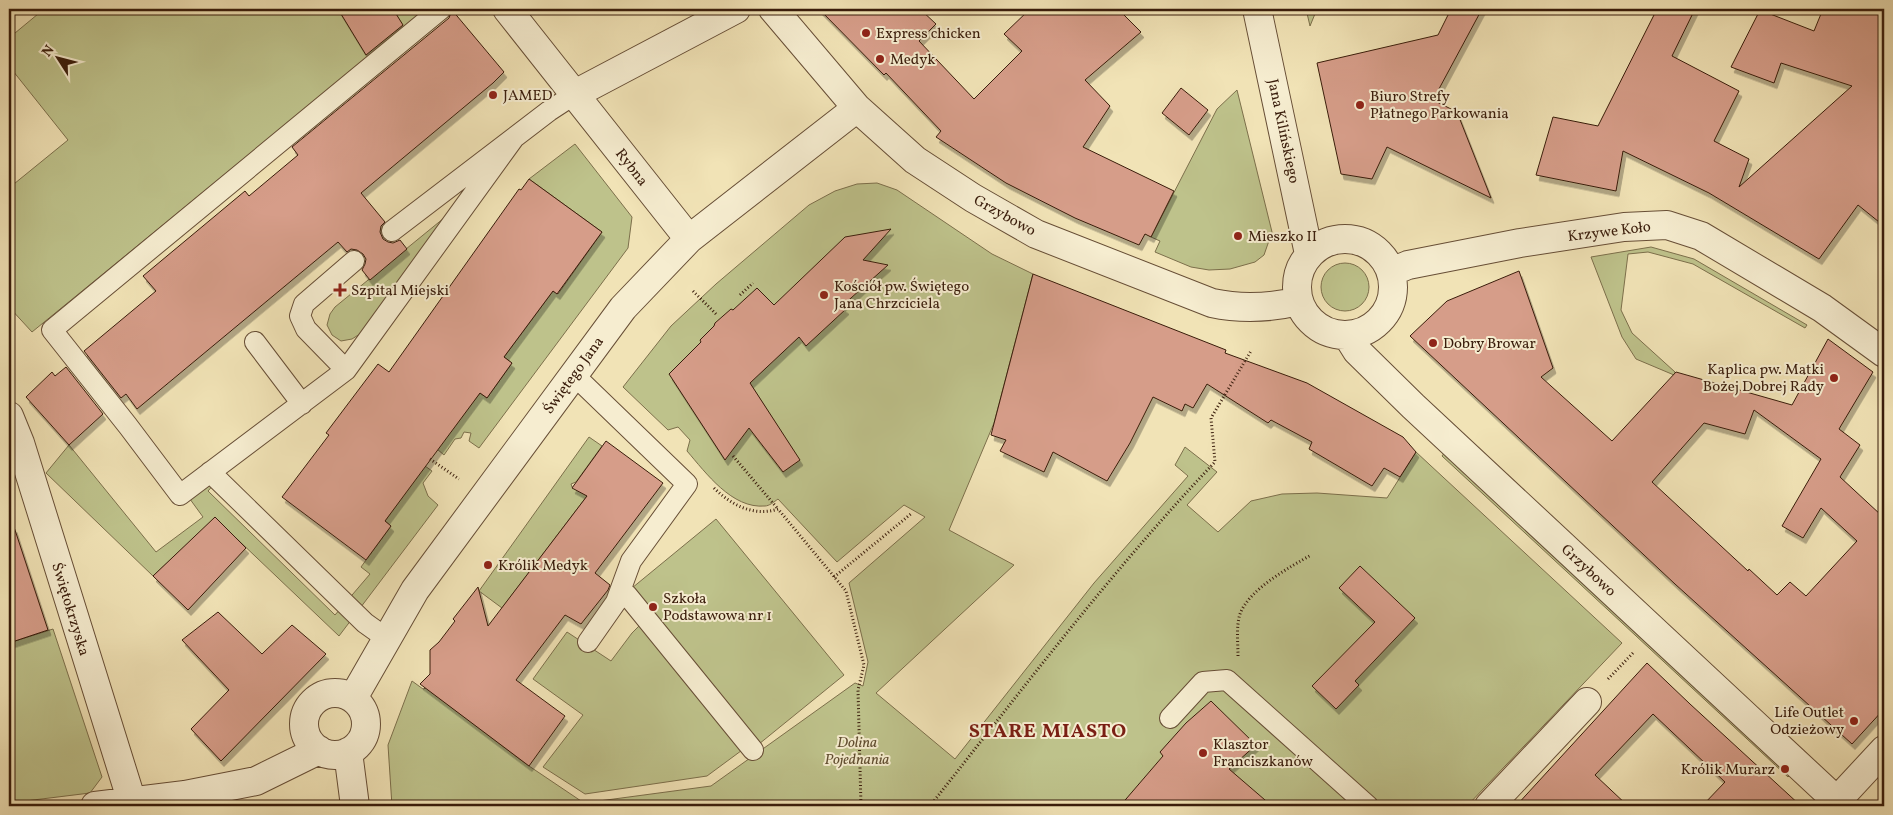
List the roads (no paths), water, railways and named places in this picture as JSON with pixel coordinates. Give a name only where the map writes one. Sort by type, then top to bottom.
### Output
[{"type":"street","name":"Rybna","points":[[507,9],[689,239]]},
{"type":"street","points":[[575,94],[736,9]]},
{"type":"street","name":"Grzybowo","points":[[774,9],[857,108],[915,160],[973,198],[1036,234],[1212,303],[1232,308],[1281,305],[1299,301]]},
{"type":"street","name":"Jana Kilińskiego","points":[[1257,9],[1309,254]]},
{"type":"street","name":"Świętego Jana","points":[[353,698],[415,590],[623,308],[689,239],[857,108]]},
{"type":"street","name":"Krzywe Koło","points":[[1391,272],[1415,264],[1520,243],[1624,227],[1667,225],[1701,236],[1822,308],[1884,353]]},
{"type":"street","points":[[1356,239],[1368,244],[1378,251],[1386,261],[1391,272],[1394,284],[1388,309],[1371,327],[1359,333],[1347,335],[1328,332],[1312,323],[1304,313],[1296,289],[1302,264],[1309,254],[1330,240],[1356,239]]},
{"type":"street","name":"Grzybowo","points":[[1347,335],[1357,351],[1413,406],[1834,803]]},
{"type":"street","name":"Świętokrzyska","points":[[9,416],[20,443],[132,802]]},
{"type":"street","points":[[327,694],[345,694],[353,698],[364,710],[366,728],[363,738],[357,746],[348,752],[329,754],[319,750],[312,744],[305,729],[306,714],[310,705],[327,694]]},
{"type":"street","points":[[1488,806],[1587,702]]},
{"type":"street","points":[[95,806],[185,795],[256,781],[319,750]]},
{"type":"street","points":[[1834,803],[1884,750]]},
{"type":"street","points":[[348,752],[355,806]]},
{"type":"lane","points":[[441,9],[52,330],[180,494],[346,370],[514,138]]},
{"type":"lane","points":[[392,231],[549,111],[575,94]]},
{"type":"lane","points":[[346,370],[306,329],[300,316],[304,304],[354,261]]},
{"type":"lane","points":[[255,342],[302,404]]},
{"type":"lane","points":[[574,375],[687,484],[631,561],[616,602],[588,642]]},
{"type":"lane","points":[[210,472],[365,623],[386,638]]},
{"type":"lane","points":[[620,592],[627,595],[753,750]]},
{"type":"lane","points":[[1170,718],[1203,682],[1227,680],[1236,686],[1368,806]]},
{"type":"place","name":"Express chicken","points":[[866,33]]},
{"type":"place","name":"Medyk","points":[[880,59]]},
{"type":"place","name":"JAMED","points":[[493,95]]},
{"type":"place","name":"Biuro Strefy Płatnego Parkowania","points":[[1360,105]]},
{"type":"place","name":"Mieszko II","points":[[1238,236]]},
{"type":"place","name":"Szpital Miejski","points":[[340,290]]},
{"type":"place","name":"Kościół pw. Świętego Jana Chrzciciela","points":[[824,295]]},
{"type":"place","name":"Dobry Browar","points":[[1433,343]]},
{"type":"place","name":"Kaplica pw. Matki Bożej Dobrej Rady","points":[[1834,378]]},
{"type":"place","name":"Królik Medyk","points":[[488,565]]},
{"type":"place","name":"Szkoła Podstawowa nr 1","points":[[653,607]]},
{"type":"place","name":"Life Outlet Odzieżowy","points":[[1854,721]]},
{"type":"place","name":"Klasztor Franciszkanów","points":[[1203,753]]},
{"type":"place","name":"Królik Murarz","points":[[1785,769]]},
{"type":"district","name":"STARE MIASTO","points":[[1048,730]]},
{"type":"park label","name":"Dolina Pojednania","points":[[857,750]]}]
